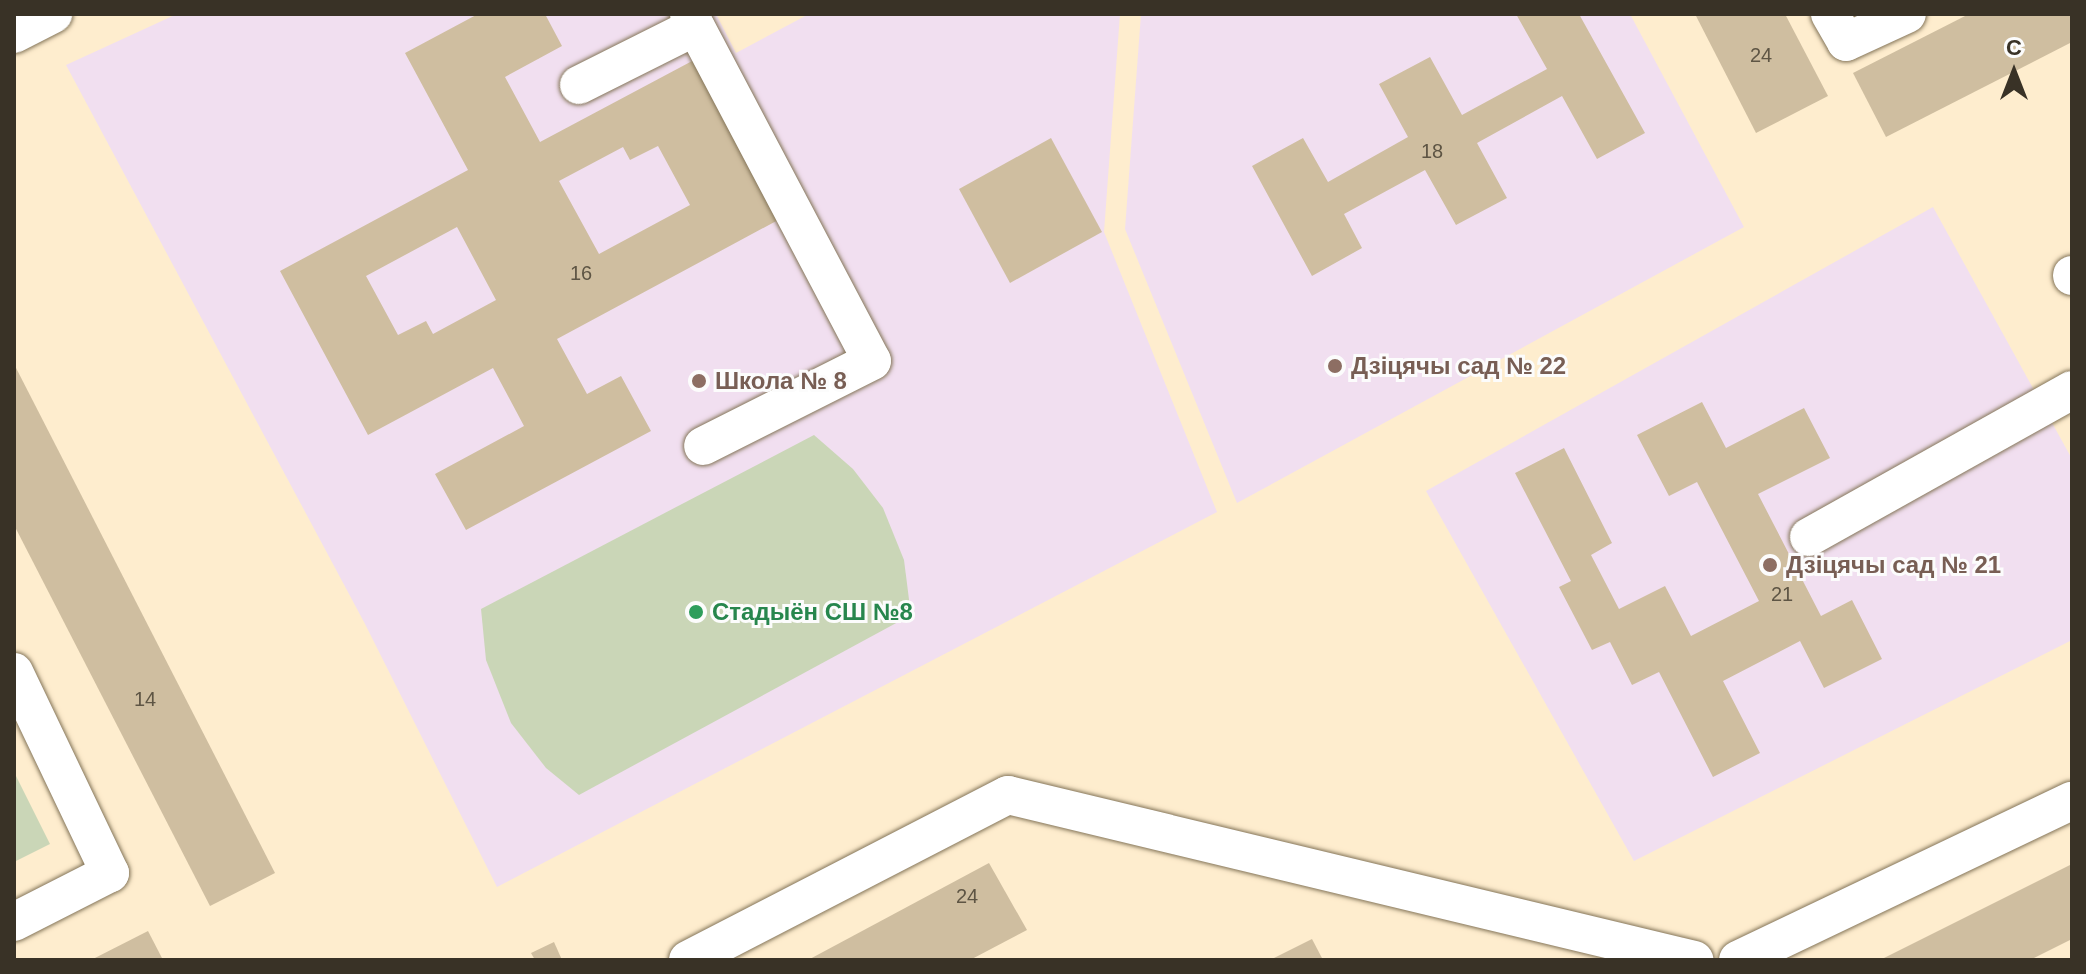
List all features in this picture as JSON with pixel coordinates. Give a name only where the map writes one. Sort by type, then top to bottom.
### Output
[{"type":"street","points":[[14,34],[53,14]]},
{"type":"street","points":[[1830,14],[1846,42],[1907,14]]},
{"type":"street","points":[[579,85],[692,20],[872,361],[703,446]]},
{"type":"street","points":[[1809,537],[2072,390]]},
{"type":"street","points":[[14,672],[110,873],[14,922]]},
{"type":"street","points":[[688,960],[1008,795],[1626,954],[1694,960]]},
{"type":"street","points":[[1738,960],[2072,801]]},
{"type":"shaded area","name":"Школа № 8","points":[[177,14],[716,14],[736,53],[809,14],[1120,14],[1104,232],[1217,512],[497,887],[364,622],[66,65]]},
{"type":"shaded area","name":"Дзіцячы сад № 22","points":[[1141,14],[1630,14],[1744,227],[1237,503],[1125,229]]},
{"type":"shaded area","name":"Дзіцячы сад № 21","points":[[1933,207],[2072,459],[2072,640],[1634,861],[1426,491]]},
{"type":"green space","name":"Стадыён СШ №8","points":[[814,435],[853,469],[883,508],[904,560],[911,615],[579,795],[546,768],[511,723],[486,660],[481,609]]},
{"type":"green space","points":[[14,772],[50,844],[14,862]]},
{"type":"building","points":[[478,14],[545,14],[562,46],[505,77],[540,142],[694,60],[780,219],[557,339],[587,394],[621,376],[651,431],[466,530],[435,474],[524,426],[493,368],[368,435],[280,271],[468,170],[405,53]],"holes":[[[658,146],[690,205],[599,254],[559,181],[623,147],[630,160]],[[457,227],[496,300],[433,334],[426,321],[398,335],[366,276]]]},
{"type":"building","points":[[1516,14],[1579,14],[1645,133],[1597,159],[1562,96],[1477,143],[1507,198],[1456,225],[1425,170],[1344,214],[1362,248],[1312,276],[1252,166],[1303,138],[1328,182],[1408,137],[1379,84],[1430,57],[1462,115],[1547,69]]},
{"type":"building","points":[[1695,14],[1785,14],[1828,96],[1756,133]]},
{"type":"building","points":[[1969,14],[2072,14],[2072,42],[1886,137],[1853,73]]},
{"type":"building","points":[[1051,138],[1102,232],[1010,283],[959,189]]},
{"type":"building","points":[[14,364],[275,873],[210,906],[14,525]]},
{"type":"building","points":[[1702,402],[1726,448],[1804,408],[1830,458],[1758,494],[1821,616],[1852,600],[1882,659],[1824,688],[1800,641],[1723,681],[1760,753],[1713,777],[1659,672],[1632,685],[1610,642],[1592,650],[1559,587],[1571,581],[1515,473],[1564,448],[1612,543],[1591,555],[1619,609],[1665,586],[1691,636],[1759,601],[1697,482],[1669,496],[1637,435]]},
{"type":"building","points":[[989,863],[1027,930],[970,960],[808,960]]},
{"type":"building","points":[[2072,864],[2072,939],[2030,960],[1880,960]]},
{"type":"building","points":[[148,931],[163,960],[91,960]]},
{"type":"building","points":[[1312,939],[1323,960],[1270,960]]},
{"type":"building","points":[[554,942],[562,960],[535,960],[531,953]]},
{"type":"place","name":"Дзіцячы сад № 22","points":[[1335,366]]},
{"type":"place","name":"Школа № 8","points":[[699,381]]},
{"type":"place","name":"Дзіцячы сад № 21","points":[[1770,565]]},
{"type":"place","name":"Стадыён СШ №8","points":[[696,612]]}]
